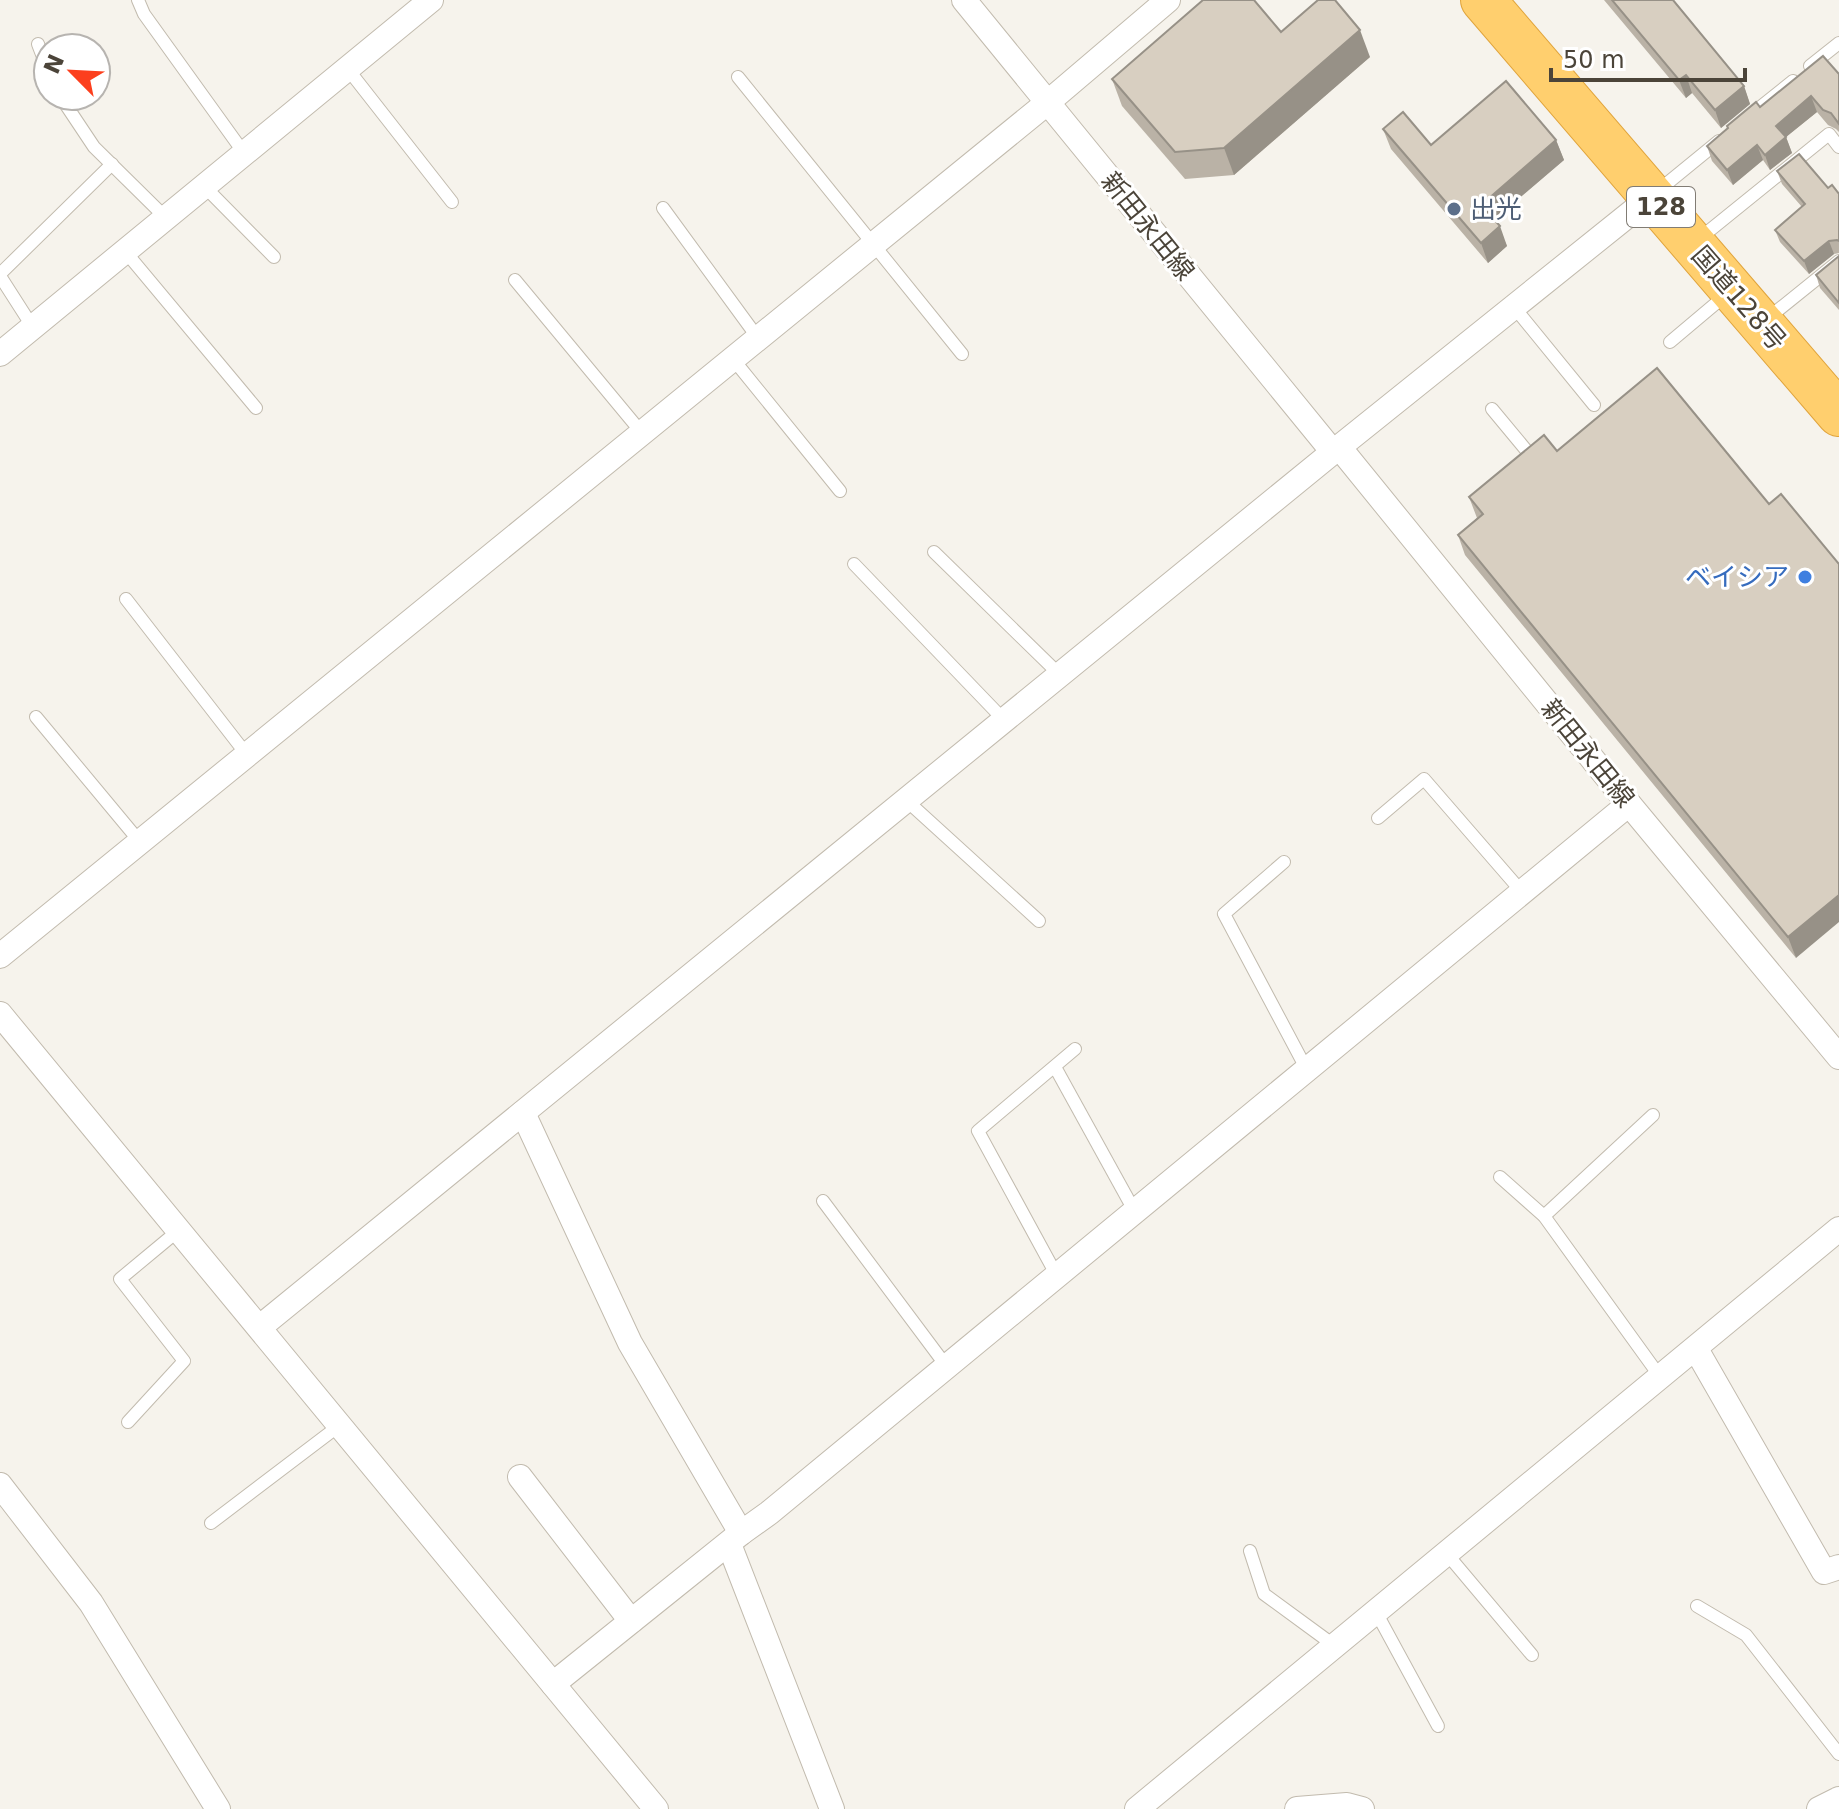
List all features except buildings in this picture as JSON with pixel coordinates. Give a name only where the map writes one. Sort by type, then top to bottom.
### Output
[{"type":"highway","name":"国道128号","points":[[1483,0],[1839,414]]},
{"type":"street","points":[[0,354],[431,0]]},
{"type":"street","name":"新田永田線","points":[[964,0],[1839,1057]]},
{"type":"street","points":[[0,956],[1047,103],[1168,0]]},
{"type":"street","points":[[260,1327],[1652,196]]},
{"type":"street","points":[[553,1684],[769,1513],[1629,804]]},
{"type":"street","points":[[0,1014],[656,1809]]},
{"type":"street","points":[[523,1113],[630,1343],[735,1538],[832,1809]]},
{"type":"street","points":[[1137,1809],[1839,1229]]},
{"type":"street","points":[[1696,1349],[1824,1572],[1839,1567]]},
{"type":"street","points":[[520,1477],[631,1621]]},
{"type":"street","points":[[0,1485],[91,1603],[218,1809]]},
{"type":"street","points":[[1819,1809],[1839,1799]]},
{"type":"street","points":[[1297,1809],[1347,1805],[1362,1809]]},
{"type":"lane","points":[[138,0],[144,14],[244,153]]},
{"type":"lane","points":[[1652,196],[1839,43]]},
{"type":"lane","points":[[347,68],[452,202]]},
{"type":"lane","points":[[738,77],[962,354]]},
{"type":"lane","points":[[71,112],[94,147],[165,217]]},
{"type":"lane","points":[[1693,244],[1829,134],[1839,147]]},
{"type":"lane","points":[[32,326],[0,275],[112,164]]},
{"type":"lane","points":[[204,186],[274,257]]},
{"type":"lane","points":[[663,208],[758,338]]},
{"type":"lane","points":[[124,250],[256,408]]},
{"type":"lane","points":[[1761,323],[1839,261]]},
{"type":"lane","points":[[515,280],[642,433]]},
{"type":"lane","points":[[1670,342],[1733,290]]},
{"type":"lane","points":[[1514,307],[1594,405]]},
{"type":"lane","points":[[733,359],[840,491]]},
{"type":"lane","points":[[1492,409],[1531,456]]},
{"type":"lane","points":[[934,552],[1060,675]]},
{"type":"lane","points":[[854,564],[1004,720]]},
{"type":"lane","points":[[126,599],[247,755]]},
{"type":"lane","points":[[36,717],[140,842]]},
{"type":"lane","points":[[1378,818],[1424,779],[1522,892]]},
{"type":"lane","points":[[906,800],[1039,921]]},
{"type":"lane","points":[[1284,862],[1224,914],[1307,1070]]},
{"type":"lane","points":[[1057,1276],[978,1131],[1075,1049]]},
{"type":"lane","points":[[1055,1067],[1135,1212]]},
{"type":"lane","points":[[1544,1216],[1653,1115]]},
{"type":"lane","points":[[1500,1177],[1544,1216],[1661,1378]]},
{"type":"lane","points":[[823,1201],[947,1367]]},
{"type":"lane","points":[[128,1422],[184,1361],[120,1279],[179,1230]]},
{"type":"lane","points":[[211,1523],[340,1425]]},
{"type":"lane","points":[[1250,1551],[1264,1594],[1335,1646]]},
{"type":"lane","points":[[1447,1554],[1532,1655]]},
{"type":"lane","points":[[1697,1606],[1746,1635],[1839,1754]]},
{"type":"lane","points":[[1376,1612],[1438,1726]]},
{"type":"place","name":"出光","points":[[1454,209]]},
{"type":"place","name":"ベイシア","points":[[1805,577]]}]
